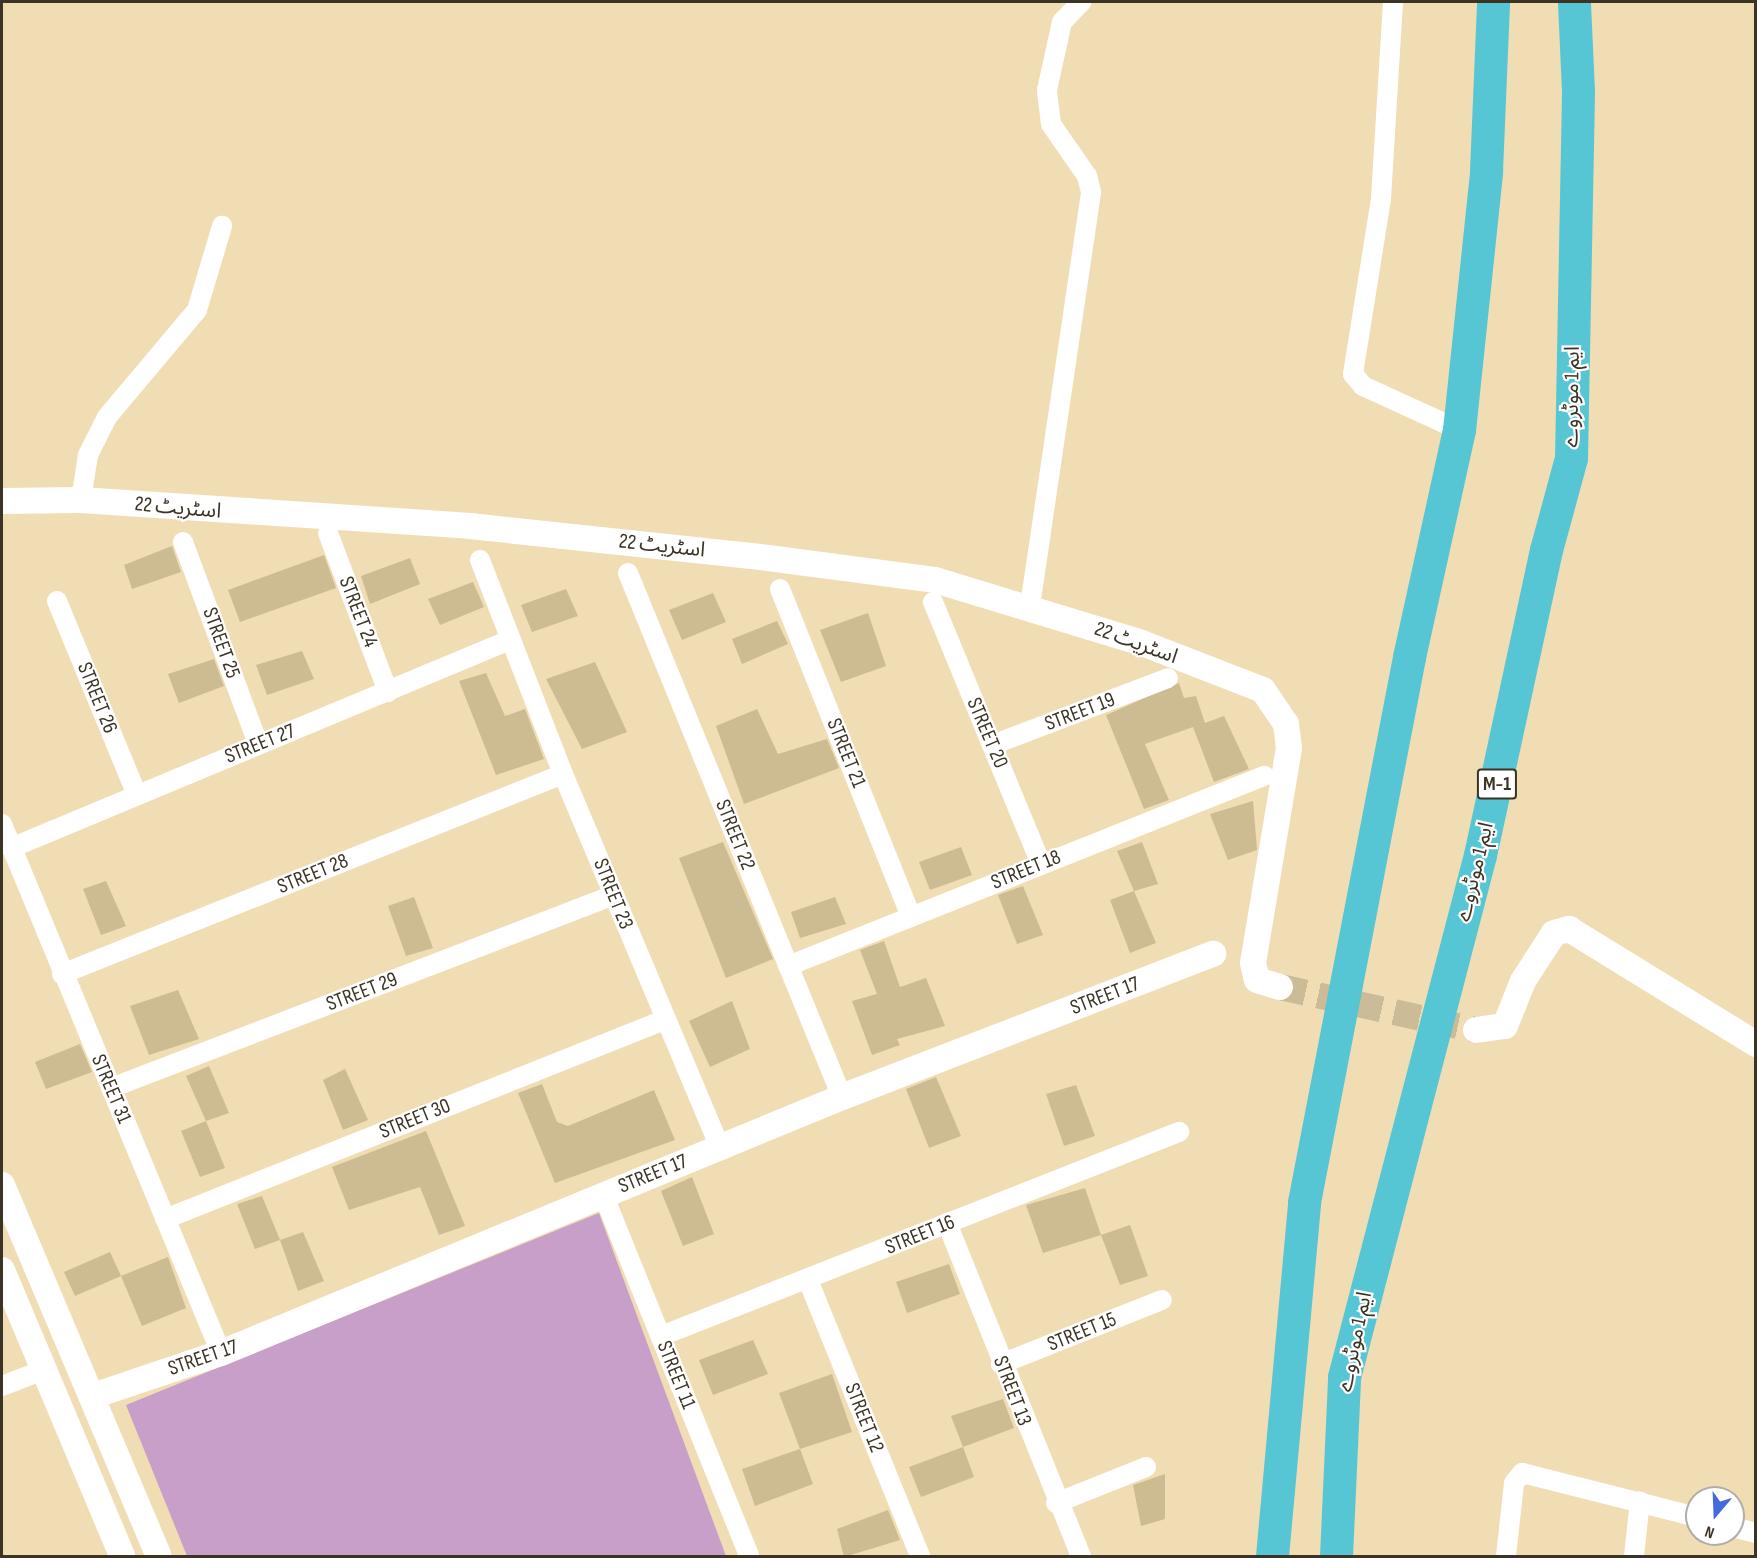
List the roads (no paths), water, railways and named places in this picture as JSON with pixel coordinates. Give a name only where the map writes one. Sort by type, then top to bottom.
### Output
[{"type":"highway","points":[[1272,1557],[1304,1202],[1409,657],[1459,430],[1486,171],[1493,2]]},
{"type":"highway","name":"ایم 1 موٹروے","points":[[1336,1557],[1344,1377],[1480,855],[1546,550],[1572,458],[1578,91],[1574,2]]},
{"type":"street","points":[[1030,606],[1091,192],[1087,176],[1051,124],[1047,90],[1062,22],[1081,2]]},
{"type":"street","points":[[1393,2],[1381,200],[1353,374],[1363,386],[1459,430]]},
{"type":"street","points":[[81,500],[88,455],[107,417],[198,310],[222,226]]},
{"type":"street","name":"اسٹریٹ 22","points":[[2,501],[81,500],[470,526],[768,558],[935,580],[1030,606],[1263,690],[1286,724],[1289,748],[1253,963],[1257,980],[1280,987]]},
{"type":"street","name":"STREET 24","points":[[328,533],[388,692]]},
{"type":"street","name":"STREET 25","points":[[183,542],[258,744]]},
{"type":"street","name":"STREET 23","points":[[480,560],[563,774],[664,1020],[720,1147]]},
{"type":"street","name":"STREET 22","points":[[628,573],[842,1097]]},
{"type":"street","name":"STREET 21","points":[[780,590],[911,916]]},
{"type":"street","name":"STREET 26","points":[[57,601],[137,795]]},
{"type":"street","name":"STREET 20","points":[[933,602],[1041,864]]},
{"type":"street","name":"STREET 27","points":[[11,848],[510,640]]},
{"type":"street","name":"STREET 19","points":[[992,745],[1168,678]]},
{"type":"street","name":"STREET 28","points":[[63,974],[563,774]]},
{"type":"street","name":"STREET 18","points":[[788,966],[1264,776]]},
{"type":"street","name":"STREET 31","points":[[2,824],[221,1353]]},
{"type":"street","name":"STREET 29","points":[[111,1088],[614,895]]},
{"type":"street","points":[[1476,1030],[1505,1026],[1548,941],[1554,933],[1569,929],[1754,1040]]},
{"type":"street","name":"STREET 17","points":[[93,1396],[221,1353],[842,1097],[1213,954]]},
{"type":"street","name":"STREET 30","points":[[165,1219],[664,1020]]},
{"type":"street","name":"STREET 16","points":[[661,1336],[1179,1132]]},
{"type":"street","points":[[2,1185],[159,1557]]},
{"type":"street","name":"STREET 11","points":[[603,1194],[749,1557]]},
{"type":"street","name":"STREET 13","points":[[947,1223],[1056,1503],[1081,1557]]},
{"type":"street","points":[[2,1270],[41,1371],[122,1557]]},
{"type":"street","name":"STREET 12","points":[[808,1280],[920,1557]]},
{"type":"street","name":"STREET 15","points":[[1001,1365],[1162,1300]]},
{"type":"street","points":[[2,1386],[41,1371]]},
{"type":"street","points":[[1056,1503],[1146,1467]]},
{"type":"street","points":[[1506,1557],[1514,1483],[1522,1473],[1640,1500],[1685,1513]]},
{"type":"street","points":[[1634,1557],[1640,1500]]},
{"type":"tunnel","points":[[1280,987],[1476,1030]]}]
